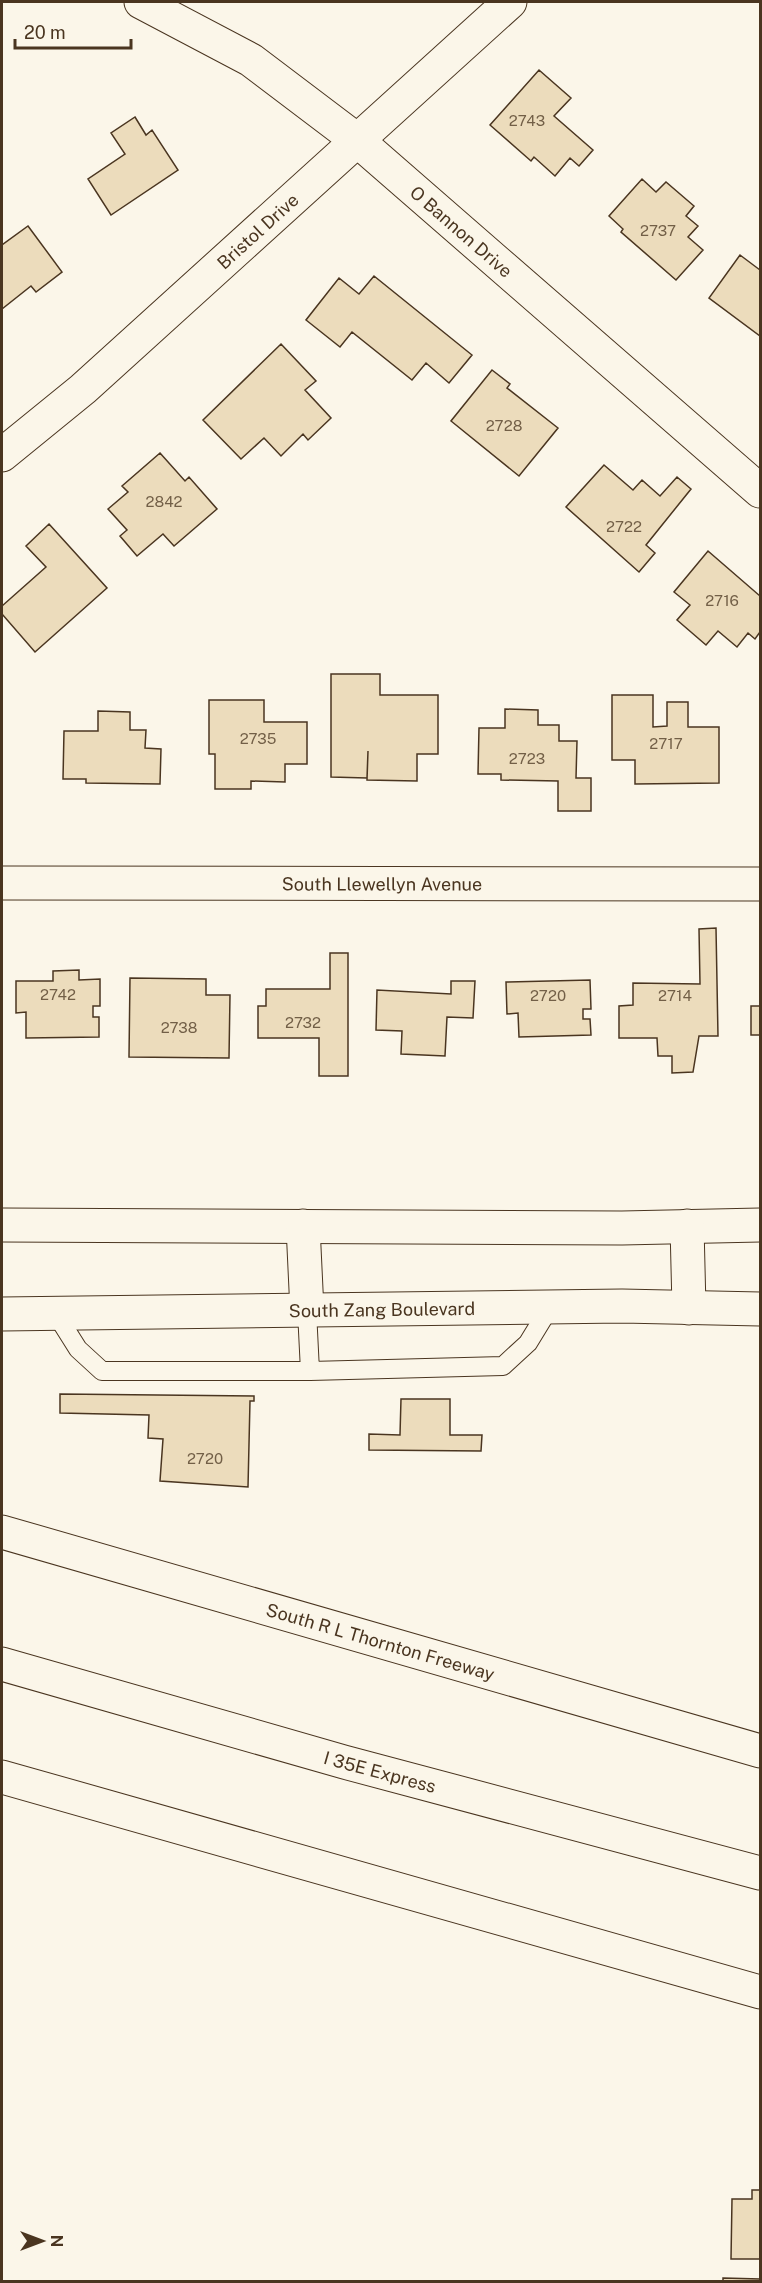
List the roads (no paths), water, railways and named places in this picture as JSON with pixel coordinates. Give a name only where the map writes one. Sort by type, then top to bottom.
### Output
[{"type":"main road","name":"O Bannon Drive","points":[[141,2],[251,60],[358,141],[760,491]]},
{"type":"main road","name":"Bristol Drive","points":[[2,455],[82,389],[510,2]]},
{"type":"main road","name":"South Llewellyn Avenue","points":[[2,883],[760,884]]},
{"type":"main road","points":[[2,1224],[622,1228],[760,1225]]},
{"type":"main road","points":[[303,1226],[307,1311]]},
{"type":"main road","points":[[687,1226],[689,1308]]},
{"type":"main road","name":"South Zang Boulevard","points":[[2,1314],[550,1307],[760,1309]]},
{"type":"main road","name":"South R L Thornton Freeway","points":[[2,1532],[760,1751]]},
{"type":"main road","name":"I 35E Express","points":[[2,1664],[355,1765],[760,1873]]},
{"type":"main road","points":[[2,1778],[760,1992]]},
{"type":"lane","points":[[56,1314],[78,1349],[102,1371],[310,1371],[503,1366],[528,1343],[550,1307]]},
{"type":"lane","points":[[307,1311],[310,1371]]}]
